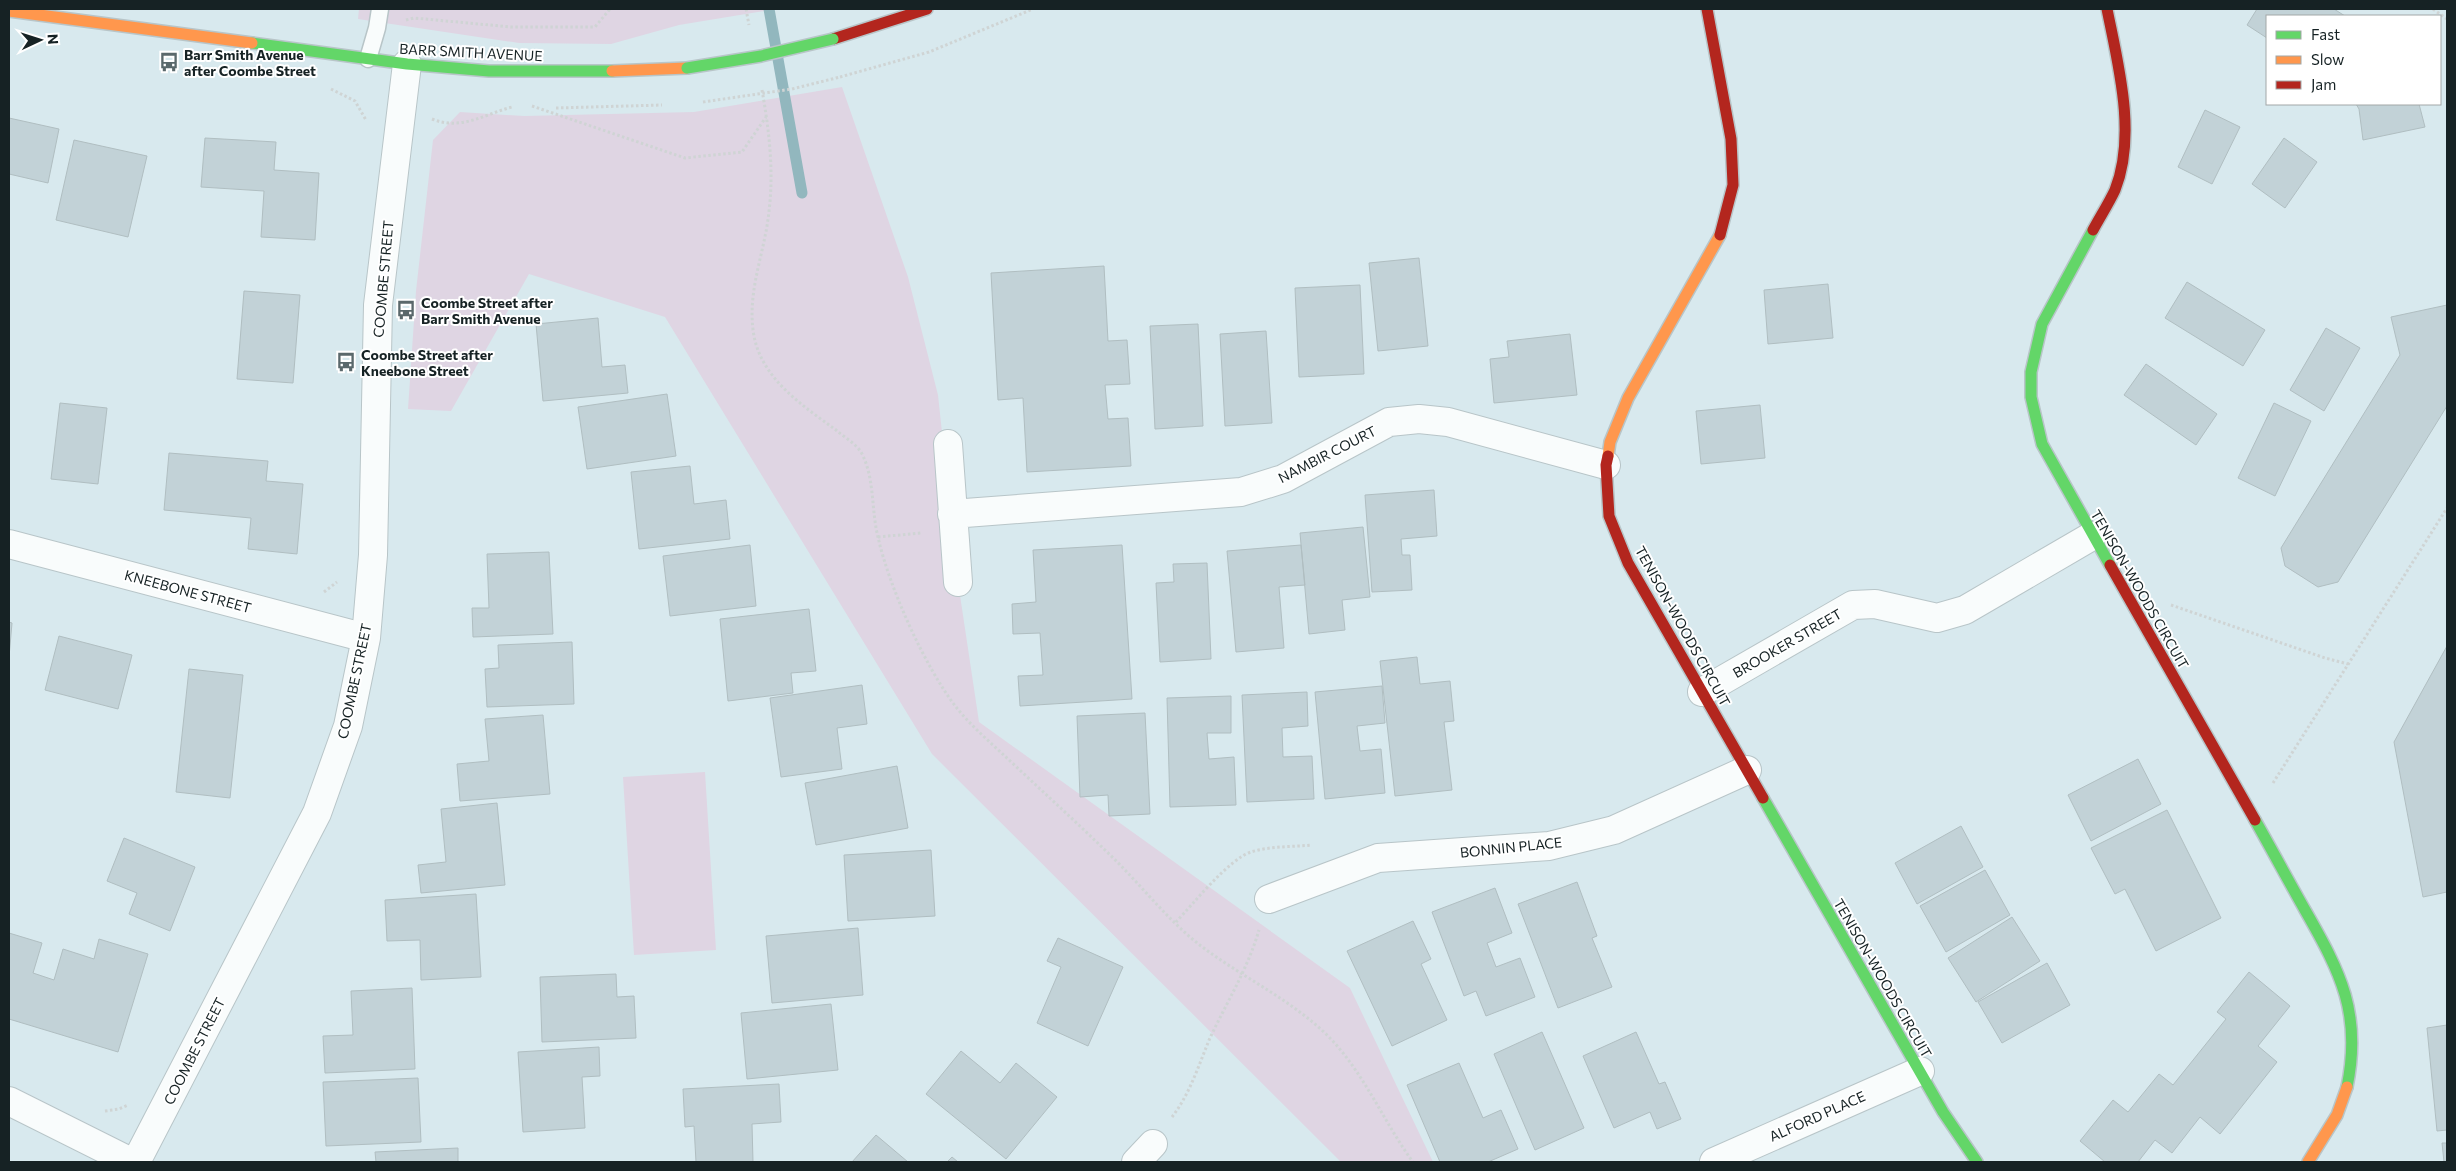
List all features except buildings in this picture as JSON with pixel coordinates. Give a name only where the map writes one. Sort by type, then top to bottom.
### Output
[{"type":"street","name":"BARR SMITH AVENUE","points":[[9,11],[407,64],[498,71],[569,72],[687,68],[761,56],[833,39],[927,9]]},
{"type":"street","name":"TENISON-WOODS CIRCUIT","points":[[1707,9],[1731,139],[1733,185],[1722,231],[1628,398],[1610,442],[1606,465],[1609,516],[1628,563],[1943,1112],[1977,1162]]},
{"type":"street","name":"TENISON-WOODS CIRCUIT","points":[[2107,9],[2119,68],[2126,143],[2115,189],[2042,324],[2031,372],[2031,397],[2042,444],[2092,536],[2334,961],[2345,986],[2355,1040],[2347,1093],[2322,1144],[2308,1162]]},
{"type":"street","name":"COOMBE STREET","points":[[136,1162],[317,813],[348,726],[366,638],[373,555],[378,304],[407,64]]},
{"type":"street","name":"NAMBIR COURT","points":[[953,521],[1241,492],[1283,479],[1390,422],[1419,419],[1448,422],[1606,465]]},
{"type":"street","points":[[948,444],[958,582]]},
{"type":"street","name":"BROOKER STREET","points":[[1702,692],[1852,605],[1875,604],[1937,618],[1956,613],[1965,610],[2092,536]]},
{"type":"street","name":"KNEEBONE STREET","points":[[9,544],[366,638]]},
{"type":"street","name":"BONNIN PLACE","points":[[1269,899],[1378,858],[1549,846],[1614,830],[1747,770]]},
{"type":"street","name":"ALFORD PLACE","points":[[1714,1162],[1920,1071]]},
{"type":"street","points":[[9,1101],[132,1162]]},
{"type":"lane","points":[[368,59],[378,28],[380,9]]},
{"type":"path","points":[[378,28],[414,18],[511,27],[595,27],[610,9]]},
{"type":"path","points":[[702,102],[792,88],[840,77],[929,52],[1033,9]]},
{"type":"path","points":[[2433,9],[2447,19]]},
{"type":"path","points":[[322,86],[355,101],[369,125]]},
{"type":"path","points":[[525,106],[575,109],[666,104]]},
{"type":"path","points":[[362,112],[369,107],[432,119],[445,124],[455,124],[518,106]]},
{"type":"path","points":[[532,106],[686,158],[742,152],[766,116],[770,153],[770,210],[752,292],[754,338],[766,365],[782,387],[860,452],[868,472],[878,537],[896,592],[913,631],[942,686],[958,709],[1110,855],[1192,938],[1240,975],[1293,1007],[1323,1032],[1344,1053],[1413,1162]]},
{"type":"path","points":[[2271,790],[2276,776],[2447,508]]},
{"type":"path","points":[[878,537],[953,521]]},
{"type":"path","points":[[307,622],[309,598],[328,590],[339,580]]},
{"type":"path","points":[[2166,603],[2325,658],[2348,664]]},
{"type":"path","points":[[1144,1153],[1182,1105],[1252,952],[1269,899]]},
{"type":"path","points":[[100,1112],[119,1109],[131,1103]]},
{"type":"shaded area","points":[[359,9],[777,9],[679,25],[611,44],[519,43],[358,19]]},
{"type":"shaded area","points":[[842,87],[908,277],[938,395],[958,582],[979,722],[1350,988],[1433,1162],[1341,1162],[932,754],[665,317],[529,274],[451,411],[408,409],[416,291],[433,140],[460,112],[524,116],[694,112]]},
{"type":"shaded area","points":[[705,772],[716,950],[634,955],[623,777]]},
{"type":"waterway","points":[[769,9],[802,193]]},
{"type":"traffic: fast","points":[[687,68],[761,56],[833,39]]},
{"type":"traffic: fast","points":[[252,43],[407,64],[489,71],[612,71]]},
{"type":"traffic: fast","points":[[2093,230],[2042,324],[2031,372],[2031,397],[2042,444],[2110,565]]},
{"type":"traffic: fast","points":[[1763,798],[1943,1112],[1977,1162]]},
{"type":"traffic: fast","points":[[2255,820],[2318,933],[2338,974],[2350,1016],[2352,1037],[2347,1087]]},
{"type":"traffic: slow","points":[[9,11],[252,43]]},
{"type":"traffic: slow","points":[[612,71],[687,68]]},
{"type":"traffic: slow","points":[[1608,456],[1610,442],[1628,398],[1720,235]]},
{"type":"traffic: slow","points":[[2308,1162],[2337,1115],[2347,1087]]},
{"type":"traffic: jam","points":[[833,39],[927,9]]},
{"type":"traffic: jam","points":[[1707,9],[1731,139],[1733,185],[1720,235]]},
{"type":"traffic: jam","points":[[2093,230],[2115,190],[2125,146],[2125,123],[2120,76],[2107,9]]},
{"type":"traffic: jam","points":[[1608,456],[1606,465],[1609,516],[1628,563],[1763,798]]},
{"type":"traffic: jam","points":[[2110,565],[2255,820]]},
{"type":"place","name":"Barr Smith Avenue after Coombe Street","points":[[169,62]]},
{"type":"place","name":"Coombe Street after Barr Smith Avenue","points":[[406,310]]},
{"type":"place","name":"Coombe Street after Kneebone Street","points":[[346,362]]}]
